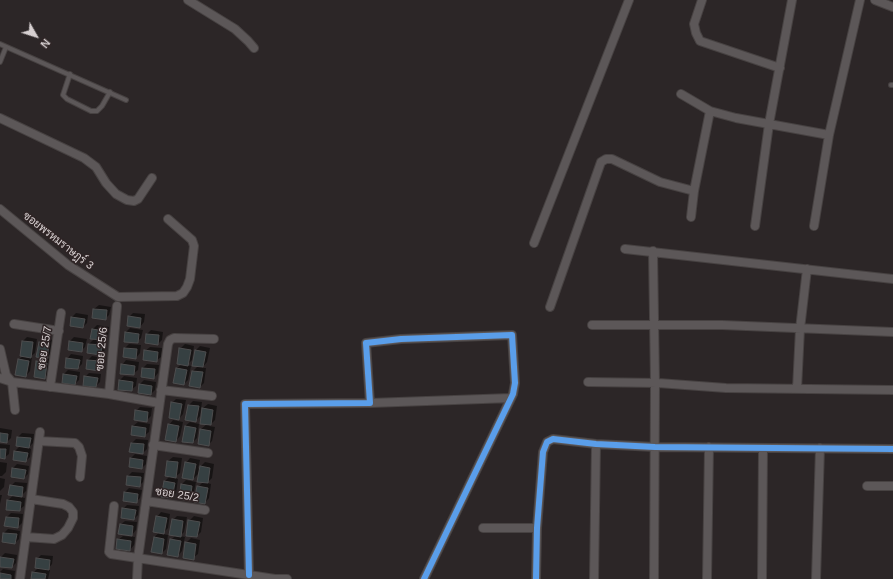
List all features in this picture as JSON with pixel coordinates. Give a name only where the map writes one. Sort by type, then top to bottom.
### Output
[{"type":"street","points":[[188,0],[235,29],[254,48]]},
{"type":"street","points":[[534,243],[629,0]]},
{"type":"street","points":[[702,0],[694,24],[700,41],[780,68]]},
{"type":"street","points":[[755,226],[769,124],[792,0]]},
{"type":"street","points":[[814,226],[828,135],[860,0]]},
{"type":"street","points":[[875,0],[893,7]]},
{"type":"street","points":[[680,94],[710,111],[828,135]]},
{"type":"street","points":[[691,217],[694,190],[710,111]]},
{"type":"street","points":[[0,118],[84,158],[96,167],[106,183],[116,194],[127,200],[134,201],[138,199],[152,178]]},
{"type":"street","points":[[550,307],[601,162],[606,159],[612,159],[660,182],[694,190]]},
{"type":"street","name":"ซอยพรหมราษฎร์ 3","points":[[0,208],[68,265],[118,297],[177,296],[187,287],[190,279],[194,246],[192,240],[168,219]]},
{"type":"street","points":[[624,249],[653,251],[893,279]]},
{"type":"street","points":[[653,251],[654,579]]},
{"type":"street","points":[[797,389],[800,329],[807,269]]},
{"type":"street","name":"ซอย 25/6","points":[[109,394],[117,306]]},
{"type":"street","name":"ซอย 25/7","points":[[50,387],[61,313]]},
{"type":"street","points":[[14,324],[59,331]]},
{"type":"street","points":[[592,325],[653,324],[893,332]]},
{"type":"street","points":[[370,402],[366,343],[401,339],[512,335],[515,383],[511,398],[424,579]]},
{"type":"street","points":[[137,579],[138,558],[168,344],[170,340],[174,338],[214,339]]},
{"type":"street","points":[[0,349],[6,375],[12,382],[15,410]]},
{"type":"street","points":[[0,378],[12,382],[109,394],[159,403]]},
{"type":"street","points":[[588,382],[654,383],[726,388],[893,390]]},
{"type":"street","points":[[161,390],[212,396]]},
{"type":"street","points":[[249,575],[245,404],[511,398]]},
{"type":"street","points":[[20,579],[40,432]]},
{"type":"street","points":[[536,579],[537,528],[543,452],[547,442],[554,439],[596,444],[654,447],[893,449]]},
{"type":"street","points":[[38,441],[75,443],[79,447],[82,456],[80,477]]},
{"type":"street","points":[[594,579],[596,444]]},
{"type":"street","points":[[153,445],[208,453]]},
{"type":"street","points":[[707,579],[709,447]]},
{"type":"street","points":[[762,579],[763,448]]},
{"type":"street","points":[[816,579],[820,448]]},
{"type":"street","points":[[867,486],[893,486]]},
{"type":"street","points":[[26,537],[54,539],[62,535],[68,528],[73,518],[73,512],[69,507],[63,504],[31,499]]},
{"type":"street","name":"ซอย 25/2","points":[[146,501],[205,510]]},
{"type":"street","points":[[114,506],[109,552],[112,554],[249,575],[287,579]]},
{"type":"street","points":[[483,528],[537,528]]},
{"type":"lane","points":[[0,44],[126,100]]},
{"type":"lane","points":[[0,62],[6,47]]},
{"type":"lane","points":[[70,74],[63,95],[66,99],[91,111],[97,111],[102,106],[110,92]]},
{"type":"building","points":[[93,309],[107,310],[106,320],[92,318]]},
{"type":"building","points":[[128,316],[141,318],[140,328],[127,326]]},
{"type":"building","points":[[71,317],[85,319],[83,328],[70,326]]},
{"type":"building","points":[[92,329],[105,331],[104,340],[90,339]]},
{"type":"building","points":[[125,332],[139,334],[138,343],[124,342]]},
{"type":"building","points":[[146,334],[159,335],[158,345],[145,343]]},
{"type":"building","points":[[22,341],[33,342],[31,358],[20,356]]},
{"type":"building","points":[[69,341],[83,343],[82,352],[68,350]]},
{"type":"building","points":[[39,342],[49,344],[47,359],[36,357]]},
{"type":"building","points":[[88,344],[102,345],[101,355],[87,353]]},
{"type":"building","points":[[124,348],[137,349],[136,359],[123,357]]},
{"type":"building","points":[[179,348],[191,350],[188,366],[177,364]]},
{"type":"building","points":[[144,350],[158,352],[157,362],[143,360]]},
{"type":"building","points":[[195,350],[206,352],[203,367],[192,366]]},
{"type":"building","points":[[66,358],[80,360],[78,369],[65,368]]},
{"type":"building","points":[[18,359],[29,361],[26,377],[15,375]]},
{"type":"building","points":[[87,360],[100,361],[99,371],[86,369]]},
{"type":"building","points":[[36,361],[47,363],[45,379],[34,377]]},
{"type":"building","points":[[121,364],[135,366],[134,375],[120,374]]},
{"type":"building","points":[[142,368],[155,369],[154,379],[141,377]]},
{"type":"building","points":[[176,368],[187,370],[184,385],[173,383]]},
{"type":"building","points":[[192,371],[203,372],[200,388],[189,386]]},
{"type":"building","points":[[63,374],[77,376],[75,385],[62,383]]},
{"type":"building","points":[[84,376],[98,378],[96,387],[83,386]]},
{"type":"building","points":[[119,380],[133,382],[132,391],[118,390]]},
{"type":"building","points":[[139,384],[152,386],[151,395],[138,393]]},
{"type":"building","points":[[171,402],[182,404],[179,420],[169,418]]},
{"type":"building","points":[[188,405],[199,406],[196,422],[185,420]]},
{"type":"building","points":[[202,408],[213,410],[211,425],[200,424]]},
{"type":"building","points":[[135,410],[148,412],[147,422],[134,420]]},
{"type":"building","points":[[168,424],[179,426],[176,442],[165,440]]},
{"type":"building","points":[[132,426],[146,428],[145,437],[131,435]]},
{"type":"building","points":[[185,426],[196,428],[193,443],[182,442]]},
{"type":"building","points":[[200,429],[211,431],[209,446],[198,444]]},
{"type":"building","points":[[0,433],[8,434],[7,443],[0,442]]},
{"type":"building","points":[[17,437],[31,438],[29,448],[16,446]]},
{"type":"building","points":[[131,443],[144,444],[143,454],[129,452]]},
{"type":"building","points":[[0,449],[6,449],[5,459],[0,458]]},
{"type":"building","points":[[14,451],[28,453],[26,462],[13,460]]},
{"type":"building","points":[[130,458],[143,460],[142,469],[129,467]]},
{"type":"building","points":[[167,461],[178,462],[176,478],[165,476]]},
{"type":"building","points":[[185,462],[196,464],[193,480],[182,478]]},
{"type":"building","points":[[200,466],[210,468],[208,483],[197,482]]},
{"type":"building","points":[[12,468],[26,470],[24,479],[11,477]]},
{"type":"building","points":[[127,476],[141,477],[140,487],[126,485]]},
{"type":"building","points":[[164,481],[175,483],[172,498],[161,497]]},
{"type":"building","points":[[181,484],[192,486],[190,501],[179,499]]},
{"type":"building","points":[[10,485],[23,487],[22,497],[8,495]]},
{"type":"building","points":[[197,486],[208,488],[205,504],[194,502]]},
{"type":"building","points":[[124,492],[138,494],[137,503],[123,501]]},
{"type":"building","points":[[7,500],[21,502],[20,511],[6,510]]},
{"type":"building","points":[[122,508],[136,510],[134,520],[121,518]]},
{"type":"building","points":[[156,516],[167,518],[164,534],[153,532]]},
{"type":"building","points":[[6,517],[19,518],[18,528],[4,526]]},
{"type":"building","points":[[172,519],[183,521],[181,537],[169,535]]},
{"type":"building","points":[[188,520],[200,522],[197,537],[186,536]]},
{"type":"building","points":[[120,524],[133,526],[132,536],[118,534]]},
{"type":"building","points":[[3,533],[17,534],[15,544],[2,542]]},
{"type":"building","points":[[154,537],[164,539],[162,554],[151,552]]},
{"type":"building","points":[[117,539],[131,541],[130,551],[116,549]]},
{"type":"building","points":[[170,539],[181,541],[178,557],[167,555]]},
{"type":"building","points":[[185,542],[196,544],[194,560],[183,558]]},
{"type":"building","points":[[0,557],[14,559],[12,568],[0,567]]},
{"type":"building","points":[[36,558],[50,560],[49,570],[35,568]]},
{"type":"building","points":[[32,572],[46,574],[45,579],[31,579]]},
{"type":"building","points":[[0,573],[11,575],[11,579],[0,579]]},
{"type":"cycle path","points":[[249,575],[245,404],[370,403],[366,343],[401,339],[512,335],[515,383],[513,394],[424,579]]},
{"type":"cycle path","points":[[536,579],[537,528],[543,452],[547,442],[553,439],[596,444],[655,447],[893,449]]}]
